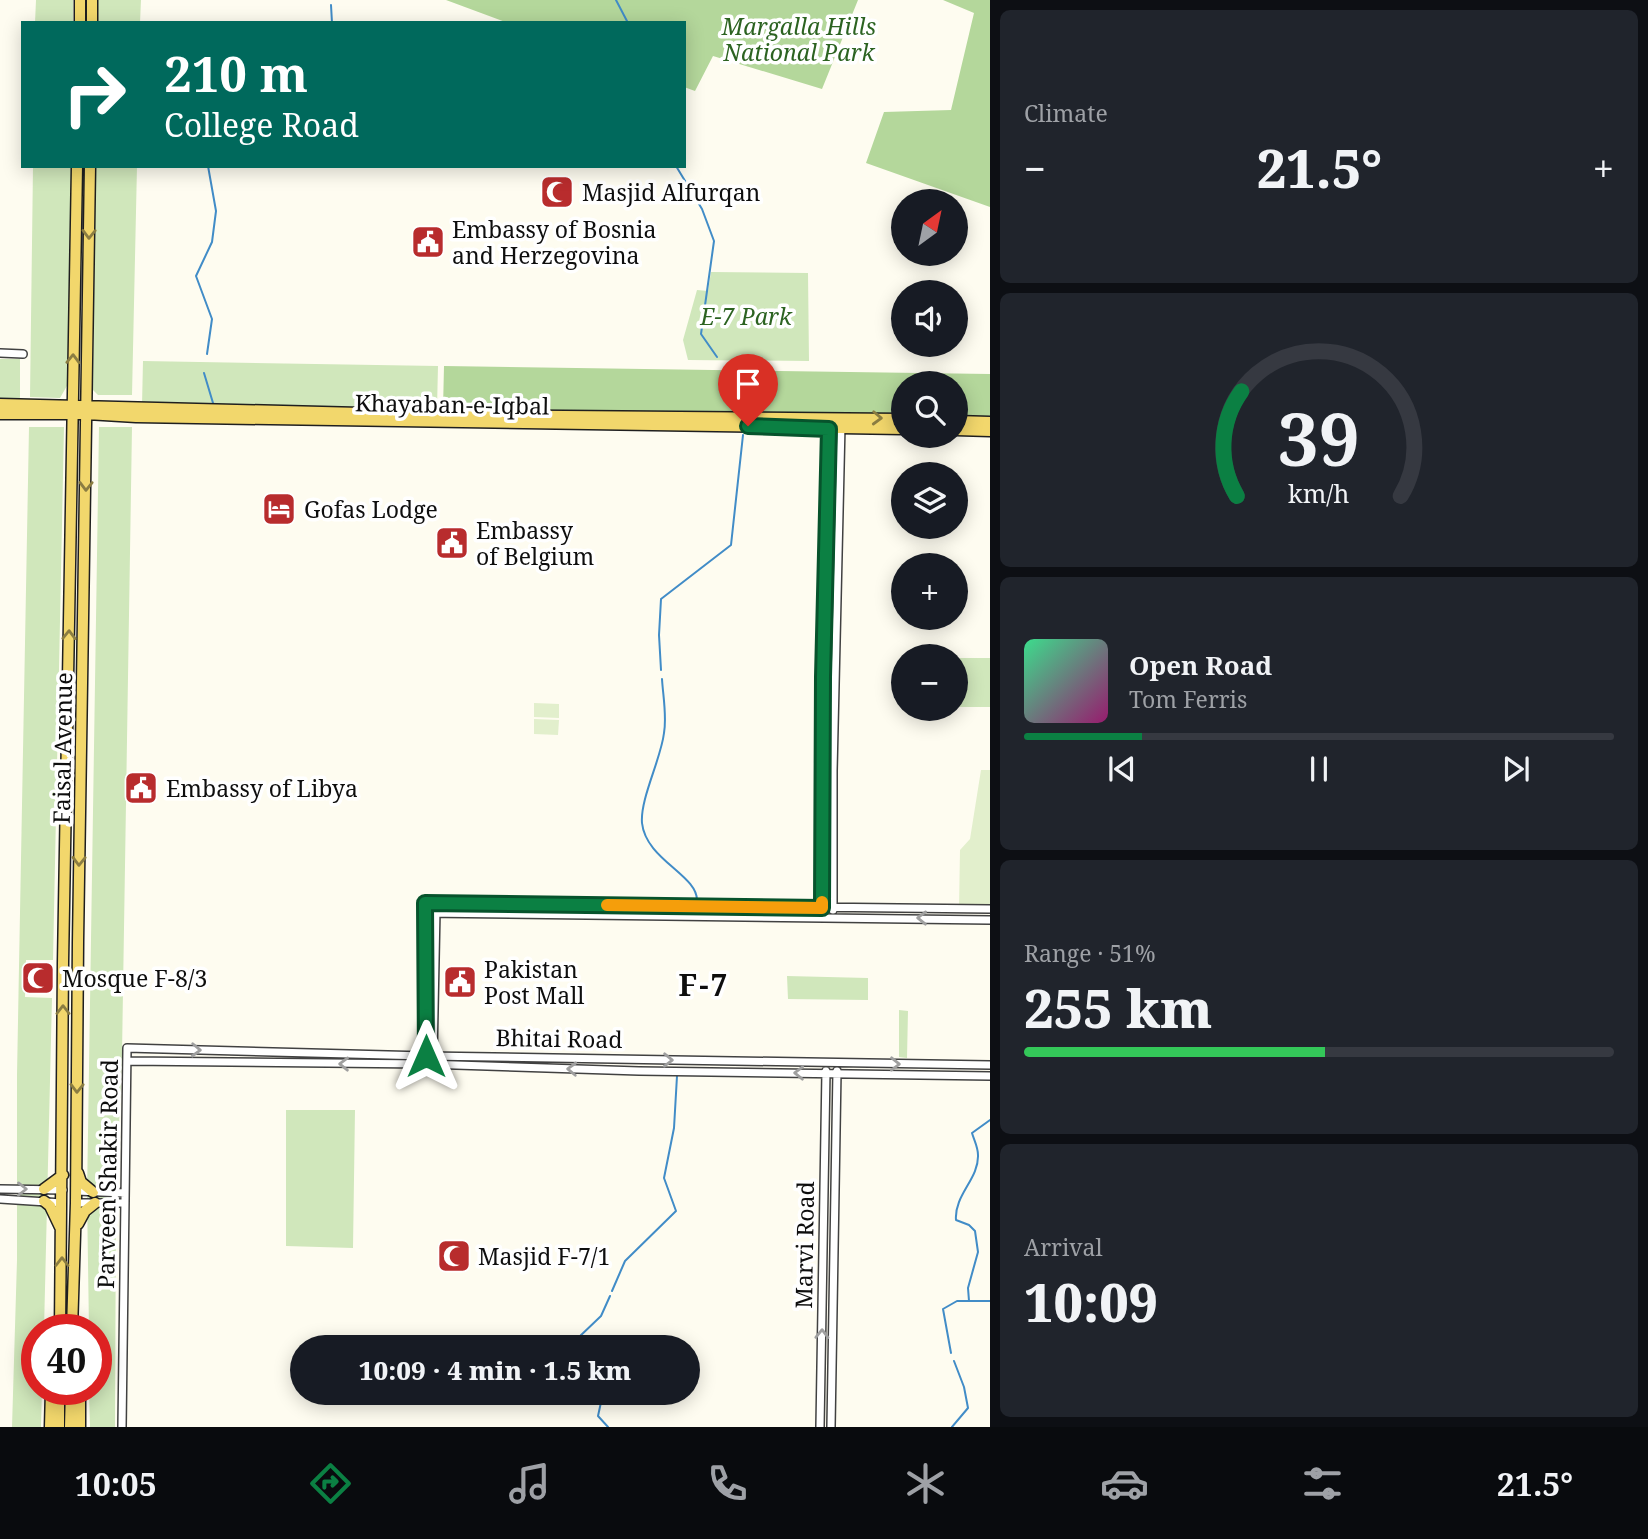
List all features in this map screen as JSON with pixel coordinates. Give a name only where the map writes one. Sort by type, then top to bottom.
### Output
[{"type":"main road","points":[[80,0],[80,21]]},
{"type":"main road","points":[[92,0],[92,21]]},
{"type":"main road","name":"Faisal Avenue","points":[[61,1314],[63,943],[77,168]]},
{"type":"main road","name":"Faisal Avenue","points":[[73,1314],[90,168]]},
{"type":"main road","points":[[87,384],[93,398],[112,411],[93,423],[87,445]]},
{"type":"main road","points":[[72,443],[68,423],[54,409],[73,385]]},
{"type":"main road","name":"Khayaban-e-Iqbal","points":[[0,404],[54,409],[439,424],[829,429],[841,423],[891,420]]},
{"type":"main road","name":"Khayaban-e-Iqbal","points":[[0,414],[54,409]]},
{"type":"main road","name":"Khayaban-e-Iqbal","points":[[112,411],[829,417],[841,423],[891,428]]},
{"type":"main road","points":[[968,421],[990,422]]},
{"type":"main road","points":[[968,430],[990,431]]},
{"type":"main road","points":[[63,943],[70,950],[78,942]]},
{"type":"main road","points":[[63,963],[71,958],[78,963]]},
{"type":"main road","points":[[76,1169],[94,1198],[76,1230]]},
{"type":"main road","points":[[44,1189],[63,1175]]},
{"type":"main road","points":[[44,1201],[50,1206],[62,1231]]},
{"type":"main road","points":[[62,1284],[74,1284]]},
{"type":"main road","points":[[50,1427],[51,1405]]},
{"type":"main road","points":[[59,1405],[59,1427]]},
{"type":"main road","points":[[70,1427],[71,1405]]},
{"type":"main road","points":[[80,1405],[80,1427]]},
{"type":"street","points":[[0,354],[23,354]]},
{"type":"street","points":[[822,918],[823,677],[829,417]]},
{"type":"street","points":[[832,918],[841,423]]},
{"type":"street","points":[[429,1060],[436,902]]},
{"type":"street","points":[[429,1060],[425,903],[990,909]]},
{"type":"street","points":[[425,913],[990,920]]},
{"type":"street","name":"Bhitai Road","points":[[127,1048],[429,1060],[490,1066],[986,1075]]},
{"type":"street","name":"Parveen Shakir Road","points":[[122,1427],[127,1048]]},
{"type":"street","points":[[490,1066],[491,1056]]},
{"type":"street","name":"Bhitai Road","points":[[127,1061],[429,1060],[491,1056],[987,1065]]},
{"type":"street","points":[[639,1059],[639,1070]]},
{"type":"street","name":"Marvi Road","points":[[820,1427],[827,1063]]},
{"type":"street","name":"Marvi Road","points":[[831,1427],[837,1063]]},
{"type":"street","points":[[986,1075],[987,1065]]},
{"type":"street","points":[[825,1139],[836,1140]]},
{"type":"street","points":[[0,1189],[62,1190]]},
{"type":"street","points":[[76,1191],[94,1198],[125,1203]]},
{"type":"street","points":[[76,1203],[125,1194]]},
{"type":"street","points":[[823,1197],[835,1197]]},
{"type":"street","points":[[0,1199],[62,1203]]},
{"type":"street","points":[[823,1248],[833,1248]]},
{"type":"street","points":[[822,1297],[832,1298]]},
{"type":"street","points":[[821,1356],[833,1356]]},
{"type":"street","points":[[820,1412],[831,1412]]},
{"type":"green space","points":[[36,0],[73,0],[73,21],[35,21]]},
{"type":"green space","points":[[97,0],[141,0],[140,21],[97,21]]},
{"type":"green space","name":"Margalla Hills National Park","points":[[446,0],[858,0],[822,89],[713,56],[695,91],[686,88],[686,21],[503,21]]},
{"type":"green space","name":"Margalla Hills National Park","points":[[943,0],[990,0],[990,207],[968,199],[968,189],[939,189],[866,163],[884,112],[951,110],[974,13]]},
{"type":"green space","points":[[33,168],[71,168],[68,384],[60,398],[30,397]]},
{"type":"green space","points":[[95,168],[137,168],[132,395],[98,395],[93,390]]},
{"type":"green space","name":"E-7 Park","points":[[711,272],[808,273],[809,361],[688,360],[683,340],[697,290],[708,291]]},
{"type":"green space","points":[[0,359],[20,359],[20,398],[0,398]]},
{"type":"green space","points":[[143,361],[438,366],[437,408],[142,405]]},
{"type":"green space","points":[[444,366],[891,373],[891,415],[443,409]]},
{"type":"green space","points":[[968,374],[990,374],[990,416],[968,416]]},
{"type":"green space","points":[[29,427],[64,427],[53,960],[26,960],[25,997],[52,998],[44,1314],[21,1314],[21,1405],[42,1405],[41,1427],[12,1427],[17,1260],[17,1075]]},
{"type":"green space","points":[[99,427],[132,427],[122,1054],[116,1198],[115,1427],[90,1427],[89,1405],[112,1405],[112,1314],[89,1314],[87,1196]]},
{"type":"green space","points":[[968,658],[990,658],[990,707],[968,707]]},
{"type":"green space","points":[[534,703],[559,704],[559,718],[534,717]]},
{"type":"green space","points":[[534,719],[559,720],[558,735],[534,734]]},
{"type":"green space","points":[[981,770],[990,770],[990,909],[959,909],[960,850],[970,839]]},
{"type":"green space","points":[[787,976],[868,978],[868,1000],[788,999]]},
{"type":"green space","points":[[899,1010],[908,1011],[907,1058],[899,1057]]},
{"type":"green space","points":[[286,1110],[355,1110],[353,1248],[286,1246]]},
{"type":"waterway","points":[[616,0],[627,21]]},
{"type":"waterway","points":[[331,5],[332,21]]},
{"type":"waterway","points":[[207,354],[212,319],[196,276],[212,242],[216,211],[208,168]]},
{"type":"waterway","points":[[677,168],[702,209],[714,241],[701,334],[717,357]]},
{"type":"waterway","points":[[204,373],[213,403]]},
{"type":"waterway","points":[[720,382],[742,404],[742,408]]},
{"type":"waterway","points":[[661,670],[661,599],[731,545],[743,435]]},
{"type":"waterway","points":[[662,679],[664,733],[644,802],[642,823],[652,847],[689,883],[697,901]]},
{"type":"waterway","points":[[612,1291],[625,1261],[676,1211],[664,1178],[674,1128],[677,1076]]},
{"type":"waterway","points":[[951,1353],[943,1309],[957,1301],[969,1301],[968,1288],[978,1252],[975,1231],[969,1225],[956,1220],[956,1211],[977,1164],[978,1155],[972,1133],[990,1120]]},
{"type":"waterway","points":[[581,1335],[601,1316],[610,1296]]},
{"type":"waterway","points":[[970,1301],[990,1301]]},
{"type":"waterway","points":[[952,1427],[968,1408],[964,1387],[954,1361]]},
{"type":"waterway","points":[[600,1405],[598,1416],[608,1427]]},
{"type":"slow traffic","points":[[607,905],[822,908],[822,902]]},
{"type":"place","name":"Masjid Alfurqan","points":[[557,192]]},
{"type":"place","name":"Embassy of Bosnia and Herzegovina","points":[[428,242]]},
{"type":"place","name":"Gofas Lodge","points":[[279,509]]},
{"type":"place","name":"Embassy of Belgium","points":[[452,543]]},
{"type":"place","name":"Embassy of Libya","points":[[141,788]]},
{"type":"place","name":"Mosque F-8/3","points":[[38,978]]},
{"type":"place","name":"Pakistan Post Mall","points":[[460,982]]},
{"type":"place","name":"Masjid F-7/1","points":[[454,1256]]},
{"type":"district","name":"F-7","points":[[704,984]]},
{"type":"route","points":[[426,1056],[425,903],[822,908],[823,677],[829,429],[748,426]]}]
